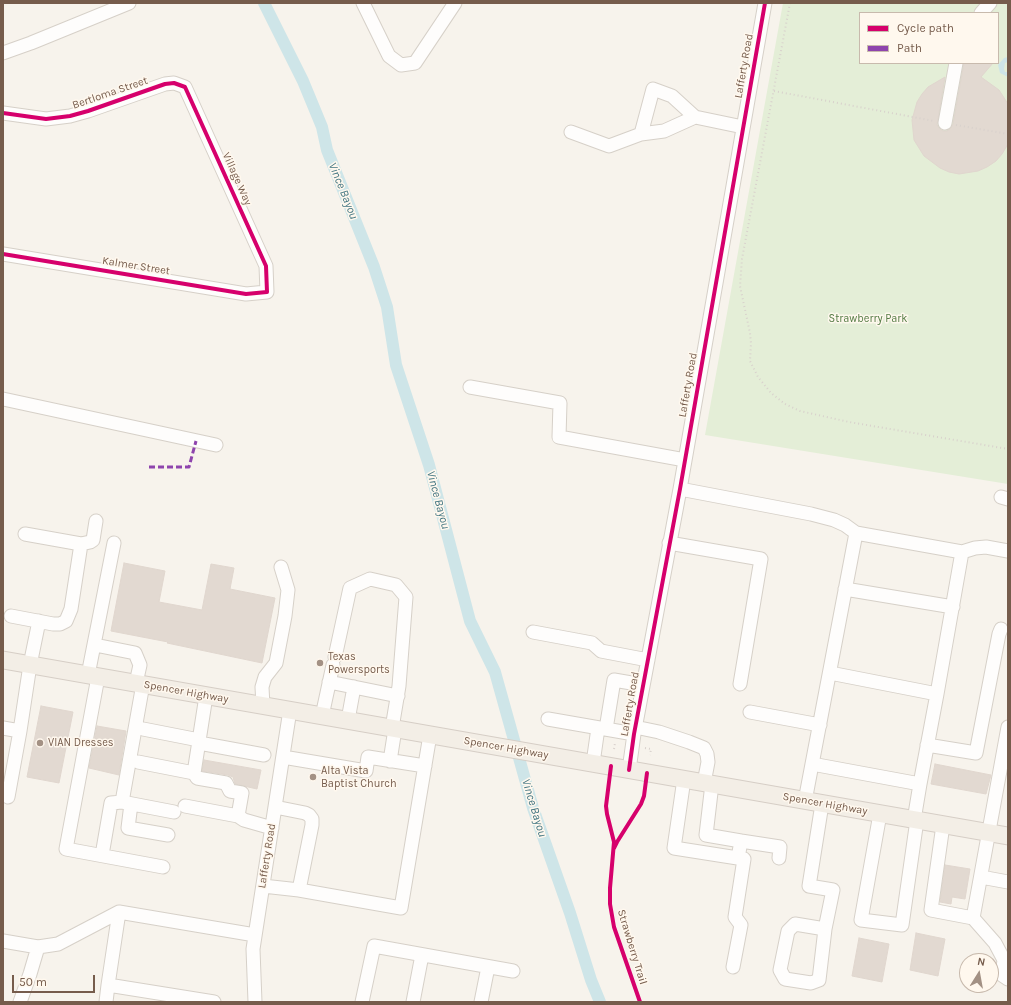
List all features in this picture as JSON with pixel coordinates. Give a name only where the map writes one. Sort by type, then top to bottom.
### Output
[{"type":"main road","name":"Spencer Highway","points":[[3,660],[1008,836]]},
{"type":"street","points":[[3,53],[32,44],[129,3]]},
{"type":"street","points":[[363,3],[389,56],[401,65],[415,63],[455,3]]},
{"type":"street","name":"Lafferty Road","points":[[629,770],[634,730],[680,489],[742,127],[765,3]]},
{"type":"street","points":[[982,12],[990,3]]},
{"type":"street","points":[[945,123],[956,64]]},
{"type":"street","name":"Bertloma Street","points":[[3,113],[46,119],[70,116],[165,84],[174,83]]},
{"type":"street","name":"Village Way","points":[[174,83],[185,87],[266,266],[266,292]]},
{"type":"street","points":[[641,134],[653,89],[672,96],[695,117],[742,127]]},
{"type":"street","points":[[571,132],[609,146],[641,134],[664,131],[695,117]]},
{"type":"street","name":"Kalmer Street","points":[[3,254],[246,294],[266,292]]},
{"type":"street","points":[[470,387],[560,403],[559,437],[685,460]]},
{"type":"street","points":[[3,399],[216,445]]},
{"type":"street","points":[[680,489],[811,514],[834,520],[845,525],[856,533],[962,552],[975,548],[986,547],[1008,551]]},
{"type":"street","points":[[25,534],[81,544],[93,540],[96,521]]},
{"type":"street","points":[[805,801],[856,533]]},
{"type":"street","points":[[669,542],[761,559],[740,684]]},
{"type":"street","points":[[114,543],[95,645],[93,676],[66,849],[163,867]]},
{"type":"street","points":[[11,616],[54,624],[60,624],[66,621],[71,609],[81,544]]},
{"type":"street","points":[[880,814],[861,920],[902,925],[920,784],[962,552]]},
{"type":"street","points":[[264,706],[262,687],[265,677],[276,663],[285,616],[288,590],[281,567]]},
{"type":"street","points":[[322,716],[350,588],[370,579],[396,585],[406,597],[398,696],[390,761]]},
{"type":"street","points":[[845,589],[953,607]]},
{"type":"street","points":[[8,797],[30,665],[39,621]]},
{"type":"street","points":[[927,745],[976,753],[1001,629]]},
{"type":"street","points":[[532,632],[592,643],[600,651],[648,660]]},
{"type":"street","points":[[95,645],[135,653],[140,665],[140,684],[127,803],[128,828],[168,835]]},
{"type":"street","points":[[830,673],[937,694]]},
{"type":"street","points":[[593,763],[614,680],[643,685]]},
{"type":"street","points":[[329,682],[398,696]]},
{"type":"street","points":[[348,720],[354,687]]},
{"type":"street","points":[[206,696],[194,773],[197,778],[226,783],[230,791],[242,793],[238,816]]},
{"type":"street","name":"Lafferty Road","points":[[255,1002],[253,949],[290,710]]},
{"type":"street","points":[[750,712],[820,725]]},
{"type":"street","points":[[548,719],[602,728],[659,732],[704,748],[707,754],[708,762],[706,835],[780,847],[779,858]]},
{"type":"street","points":[[973,918],[990,833],[1008,727]]},
{"type":"street","points":[[3,728],[20,731]]},
{"type":"street","points":[[143,730],[264,754]]},
{"type":"street","points":[[263,886],[298,890],[401,908],[430,735]]},
{"type":"street","points":[[283,757],[366,771],[368,757],[425,766]]},
{"type":"street","points":[[138,762],[194,773]]},
{"type":"street","points":[[812,764],[920,784]]},
{"type":"street","points":[[684,779],[674,848],[744,859],[735,917],[741,925],[733,967]]},
{"type":"street","points":[[102,855],[111,803],[127,803],[238,816],[244,820],[272,828]]},
{"type":"street","points":[[822,804],[809,886],[833,890],[825,929],[819,980],[811,983],[785,979],[780,970],[788,931],[795,924],[825,929]]},
{"type":"street","points":[[275,807],[305,813],[312,819],[298,890]]},
{"type":"street","points":[[943,825],[931,910],[973,918],[995,943],[1004,960],[1002,975],[1008,979]]},
{"type":"street","points":[[738,858],[741,840]]},
{"type":"street","points":[[981,877],[1008,882]]},
{"type":"street","points":[[106,1002],[119,912]]},
{"type":"street","points":[[3,941],[38,947],[58,944],[119,912],[255,935]]},
{"type":"street","points":[[362,1002],[374,946],[513,971]]},
{"type":"street","points":[[20,1002],[38,947]]},
{"type":"street","points":[[412,1002],[422,955]]},
{"type":"street","points":[[481,1002],[488,966]]},
{"type":"street","points":[[108,985],[214,1002]]},
{"type":"path","points":[[790,3],[742,259],[740,286],[750,333],[750,361],[758,377],[771,393],[785,404],[800,411],[849,422],[1008,449]]},
{"type":"path","points":[[774,91],[1008,134]]},
{"type":"path","points":[[614,749],[615,743]]},
{"type":"path","points":[[645,748],[651,749],[650,755]]},
{"type":"green space","name":"Strawberry Park","points":[[783,3],[1008,3],[1008,484],[705,435]]},
{"type":"water","points":[[1008,57],[1008,62],[1005,63],[1004,69],[1005,72],[1008,72],[1008,77],[1000,73],[998,65],[1004,58]]},
{"type":"building","points":[[964,64],[992,64],[981,77],[999,90],[1008,104],[1008,144],[1002,154],[996,161],[987,167],[978,171],[959,174],[940,168],[924,156],[914,140],[912,120],[917,102],[922,94],[928,87],[945,77],[937,125],[943,131],[947,131],[953,124]]},
{"type":"building","points":[[124,563],[165,571],[159,602],[202,610],[211,564],[234,568],[230,589],[275,598],[262,663],[111,631]]},
{"type":"building","points":[[41,706],[73,712],[59,783],[27,777]]},
{"type":"building","points":[[97,726],[126,731],[119,775],[89,768]]},
{"type":"building","points":[[204,760],[261,770],[257,789],[235,784],[233,777],[228,775],[202,771]]},
{"type":"building","points":[[935,764],[991,775],[986,794],[931,784]]},
{"type":"building","points":[[945,865],[970,869],[965,899],[952,897],[951,904],[940,902]]},
{"type":"building","points":[[916,933],[945,939],[938,976],[910,970]]},
{"type":"building","points":[[859,938],[889,944],[882,982],[852,976]]},
{"type":"waterway","name":"Vince Bayou","points":[[264,3],[303,81],[322,127],[327,150],[374,267],[387,307],[396,365],[429,465],[470,621],[495,672],[533,808],[570,913],[591,980],[600,1002]]},
{"type":"marked path","points":[[149,467],[189,467],[196,441]]},
{"type":"cycle path","points":[[629,770],[634,734],[680,489],[765,3]]},
{"type":"cycle path","points":[[3,113],[46,119],[70,116],[165,84],[174,83],[185,87],[266,266],[267,292],[246,294],[3,254]]},
{"type":"cycle path","name":"Strawberry Trail","points":[[611,766],[606,806],[614,842],[610,904],[614,927],[640,1002]]},
{"type":"cycle path","points":[[614,848],[641,804],[644,796],[647,773]]},
{"type":"place","name":"Texas Powersports","points":[[320,663]]},
{"type":"place","name":"VIAN Dresses","points":[[40,743]]},
{"type":"place","name":"Alta Vista Baptist Church","points":[[313,777]]}]
